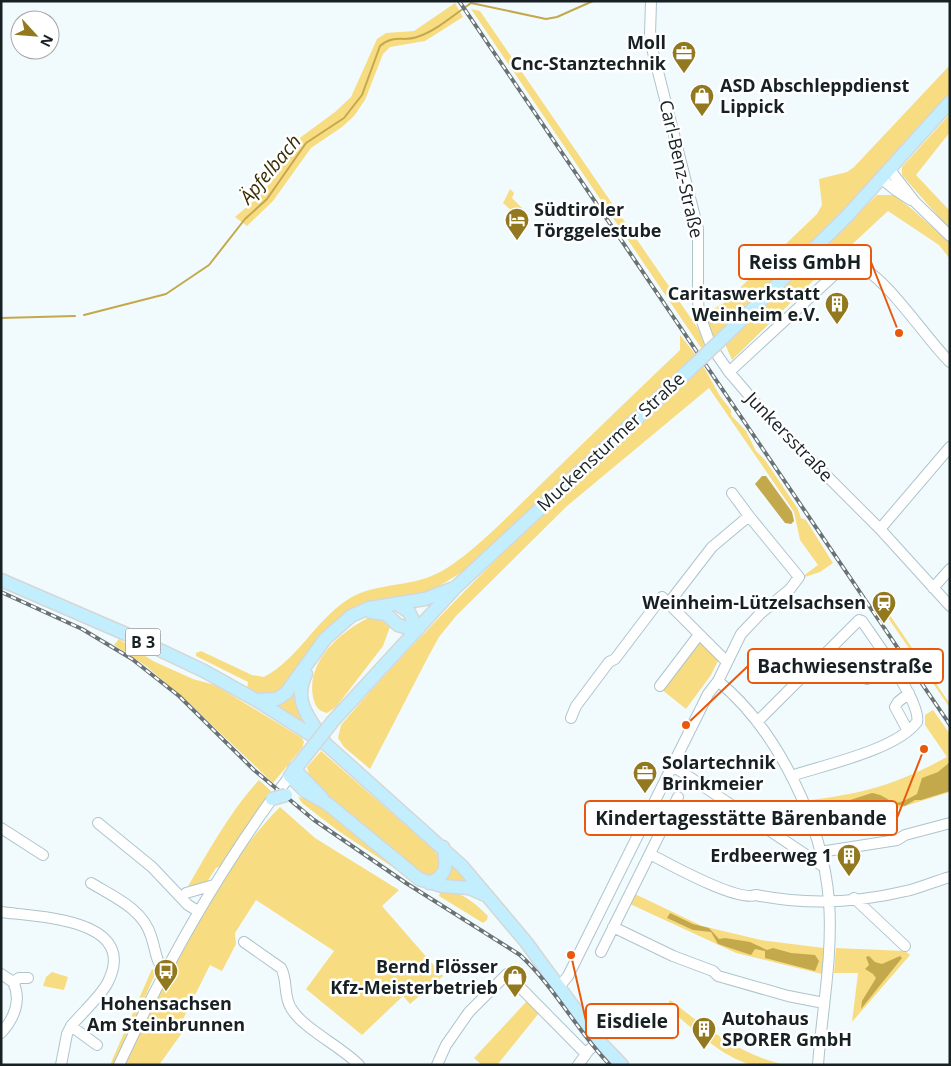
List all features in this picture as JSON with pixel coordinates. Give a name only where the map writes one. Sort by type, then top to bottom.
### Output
[{"type":"main road","name":"Muckensturmer Straße","points":[[292,772],[333,721],[456,587],[726,335],[886,175],[950,102]]},
{"type":"main road","name":"B 3","points":[[1,580],[138,640],[256,700],[327,745],[443,847],[490,897],[558,987],[594,1045],[622,1065]]},
{"type":"main road","points":[[256,700],[277,699],[286,693],[325,639],[351,616],[369,608],[399,605],[425,599],[456,587]]},
{"type":"main road","points":[[399,605],[409,612],[416,629]]},
{"type":"main road","points":[[327,745],[307,718],[301,703],[302,684],[310,668],[336,633],[360,616],[380,612],[392,618],[398,625],[400,647]]},
{"type":"main road","points":[[398,625],[416,629]]},
{"type":"main road","points":[[292,772],[305,791],[328,804]]},
{"type":"main road","points":[[292,772],[408,871],[429,884],[469,888],[490,897]]},
{"type":"main road","points":[[279,794],[305,791]]},
{"type":"main road","points":[[429,884],[442,877],[446,869],[443,847]]},
{"type":"street","name":"Carl-Benz-Straße","points":[[651,1],[650,35],[653,52],[698,230],[698,300],[707,338]]},
{"type":"street","points":[[886,175],[894,190],[915,202],[950,236]]},
{"type":"street","points":[[729,372],[834,274],[845,267],[855,266],[876,276],[950,362]]},
{"type":"street","name":"Junkersstraße","points":[[707,338],[729,372],[764,414],[880,529],[950,606]]},
{"type":"street","points":[[880,529],[950,447]]},
{"type":"street","points":[[558,987],[568,976],[708,694],[718,681],[726,661],[741,634],[760,614],[790,589],[799,577],[732,493]]},
{"type":"street","points":[[668,604],[712,547],[749,516]]},
{"type":"street","points":[[933,588],[950,568]]},
{"type":"street","points":[[571,718],[576,706],[609,662],[615,659],[662,597],[698,636],[726,661]]},
{"type":"street","points":[[758,722],[859,620],[888,659],[909,694],[918,719],[908,731],[876,749],[791,776]]},
{"type":"street","points":[[660,686],[698,636]]},
{"type":"street","points":[[850,663],[867,679],[888,659]]},
{"type":"street","points":[[718,681],[758,722],[791,776],[824,867],[829,902],[829,950],[818,1065]]},
{"type":"street","points":[[908,731],[895,707],[898,702],[909,694]]},
{"type":"street","points":[[673,766],[824,867]]},
{"type":"street","name":"Muckensturmer Straße","points":[[119,1065],[165,972],[198,911],[214,885],[279,794],[292,772]]},
{"type":"street","points":[[601,952],[678,797]]},
{"type":"street","points":[[98,823],[170,885],[188,905],[198,911]]},
{"type":"street","points":[[820,852],[897,840],[905,834],[950,823]]},
{"type":"street","points":[[1,828],[43,855]]},
{"type":"street","points":[[650,854],[706,882],[749,897],[756,895],[799,902],[829,902],[908,891],[950,877]]},
{"type":"street","points":[[92,883],[139,914],[151,935],[157,962],[165,972]]},
{"type":"street","points":[[170,885],[186,893],[193,900],[198,911]]},
{"type":"street","points":[[186,893],[214,885]]},
{"type":"street","points":[[854,898],[905,946]]},
{"type":"street","points":[[1,912],[80,924],[104,938],[112,946],[115,966],[107,985],[71,1026],[67,1034],[61,1065]]},
{"type":"street","points":[[613,927],[673,956],[713,971],[718,976],[788,996],[824,1003]]},
{"type":"street","points":[[244,942],[280,968],[284,974],[288,1002],[298,1017],[360,1065]]},
{"type":"street","points":[[1,974],[14,982],[17,1002],[13,1015],[1,1033]]},
{"type":"street","points":[[436,1065],[446,1045],[464,1018],[507,974],[594,1045],[578,1065]]},
{"type":"street","points":[[14,982],[19,978],[28,978]]},
{"type":"street","points":[[71,1026],[97,1045]]},
{"type":"shaded area","points":[[455,3],[463,17],[425,41],[390,47],[383,54],[365,100],[354,116],[342,127],[311,148],[273,201],[247,226],[235,217],[263,193],[301,137],[335,112],[351,97],[377,39],[386,33],[414,31]]},
{"type":"shaded area","points":[[471,9],[480,11],[699,330],[705,346],[702,349]]},
{"type":"shaded area","points":[[950,65],[950,94],[879,176],[718,336],[713,337],[707,319],[712,315],[710,311],[724,303],[817,214],[822,205],[819,179],[847,172],[854,167]]},
{"type":"shaded area","points":[[950,114],[950,132],[916,175],[950,211],[950,230],[902,175],[902,167]]},
{"type":"shaded area","points":[[510,189],[514,193],[512,198],[522,208],[516,215],[503,203]]},
{"type":"shaded area","points":[[877,195],[894,195],[913,210],[950,243],[950,259],[939,245],[888,211],[732,360],[725,344]]},
{"type":"shaded area","points":[[680,335],[696,355],[479,558],[464,571],[420,595],[364,607],[281,694],[258,697],[247,690],[248,682],[196,656],[196,653],[201,651],[252,675],[264,677],[287,660],[335,609],[347,600],[370,590],[408,583],[434,575],[447,568],[494,530],[680,350]]},
{"type":"shaded area","points":[[702,364],[720,396],[731,410],[731,415],[746,431],[756,451],[765,460],[798,509],[801,518],[806,520],[833,563],[820,572],[799,579],[818,565],[800,540],[794,512],[709,388],[567,506],[456,616],[439,637],[370,769],[344,747],[338,738],[341,725],[383,677],[516,540]]},
{"type":"shaded area","points":[[762,476],[766,476],[792,512],[794,521],[791,524],[785,523],[755,484]]},
{"type":"shaded area","points":[[883,605],[950,704],[950,708],[882,609]]},
{"type":"shaded area","points":[[370,617],[382,619],[390,627],[383,646],[336,707],[327,713],[321,711],[317,708],[313,697],[312,684],[320,660],[337,639]]},
{"type":"shaded area","points":[[119,639],[153,661],[193,679],[215,685],[302,738],[304,742],[302,748],[273,783],[191,705],[146,666],[114,645]]},
{"type":"shaded area","points":[[702,641],[719,659],[711,675],[686,709],[661,689],[697,642]]},
{"type":"shaded area","points":[[294,688],[314,732],[270,704]]},
{"type":"shaded area","points":[[933,710],[950,734],[950,792],[883,813],[817,818],[811,800],[881,786],[947,757],[925,725],[925,715]]},
{"type":"shaded area","points":[[321,751],[434,850],[444,866],[428,879],[323,793],[310,778],[307,767]]},
{"type":"shaded area","points":[[950,762],[950,791],[915,800],[905,806],[891,804],[823,813],[816,811],[815,808],[818,801],[850,800],[872,793],[885,797],[895,803],[900,802],[917,794],[922,778],[938,772]]},
{"type":"shaded area","points":[[259,780],[271,791],[222,866],[216,868],[205,885],[186,890],[229,819]]},
{"type":"shaded area","points":[[298,797],[313,801],[409,878],[337,830],[302,803]]},
{"type":"shaded area","points":[[280,807],[315,838],[399,890],[382,906],[443,976],[410,1004],[403,996],[362,1035],[306,989],[334,951],[256,900],[235,933],[236,944],[222,971],[210,965],[183,1019],[189,1023],[159,1065],[124,1065],[156,998],[213,895],[256,833]]},
{"type":"shaded area","points":[[451,862],[473,886],[441,884],[450,873]]},
{"type":"shaded area","points":[[450,891],[461,895],[475,904],[488,916],[487,920],[483,923],[439,896],[440,893]]},
{"type":"shaded area","points":[[635,894],[702,926],[761,940],[824,948],[822,974],[736,953],[630,904]]},
{"type":"shaded area","points":[[670,913],[693,924],[709,928],[719,939],[725,938],[750,942],[767,950],[773,948],[791,953],[815,955],[819,961],[815,971],[765,958],[765,951],[755,949],[751,955],[718,944],[711,932],[693,930],[667,918]]},
{"type":"shaded area","points":[[836,948],[905,951],[910,955],[852,1022],[858,973],[834,973]]},
{"type":"shaded area","points":[[869,956],[875,962],[882,964],[900,956],[902,958],[861,1009],[862,1001],[876,978],[865,969],[869,965],[866,957]]},
{"type":"shaded area","points":[[152,969],[156,972],[115,1065],[110,1065]]},
{"type":"shaded area","points":[[52,972],[68,977],[64,990],[43,986],[46,977]]},
{"type":"shaded area","points":[[670,1000],[724,1039],[754,1055],[786,1065],[754,1065],[731,1056],[708,1041],[667,1007]]},
{"type":"shaded area","points":[[527,1001],[539,1013],[497,1065],[482,1065],[474,1058]]},
{"type":"waterway","name":"Äpfelbach","points":[[84,315],[166,294],[209,265],[245,219],[267,199],[306,143],[344,118],[362,95],[380,46],[385,42],[394,39],[412,38],[424,34],[438,27],[471,3],[546,19],[557,17],[593,1]]},
{"type":"waterway","name":"Äpfelbach","points":[[1,318],[75,316]]},
{"type":"railway","points":[[459,1],[950,725]]},
{"type":"railway","points":[[1,592],[82,629],[132,659],[179,696],[254,770],[314,820],[406,883],[520,955],[544,980],[587,1038],[610,1065]]},
{"type":"place","name":"Moll Cnc-Stanztechnik","points":[[684,74]]},
{"type":"place","name":"ASD Abschleppdienst Lippick","points":[[702,117]]},
{"type":"place","name":"Südtiroler Törggelestube","points":[[517,241]]},
{"type":"place","name":"Caritaswerkstatt Weinheim e.V.","points":[[837,325]]},
{"type":"place","name":"Reiss GmbH","points":[[899,333]]},
{"type":"place","name":"Weinheim-Lützelsachsen","points":[[884,624]]},
{"type":"place","name":"Bachwiesenstraße","points":[[686,725]]},
{"type":"place","name":"Kindertagesstätte Bärenbande","points":[[924,749]]},
{"type":"place","name":"Solartechnik Brinkmeier","points":[[645,794]]},
{"type":"place","name":"Erdbeerweg 1","points":[[849,877]]},
{"type":"place","name":"Eisdiele","points":[[571,955]]},
{"type":"place","name":"Hohensachsen Am Steinbrunnen","points":[[166,992]]},
{"type":"place","name":"Bernd Flösser Kfz-Meisterbetrieb","points":[[515,998]]},
{"type":"place","name":"Autohaus SPORER GmbH","points":[[704,1050]]}]
